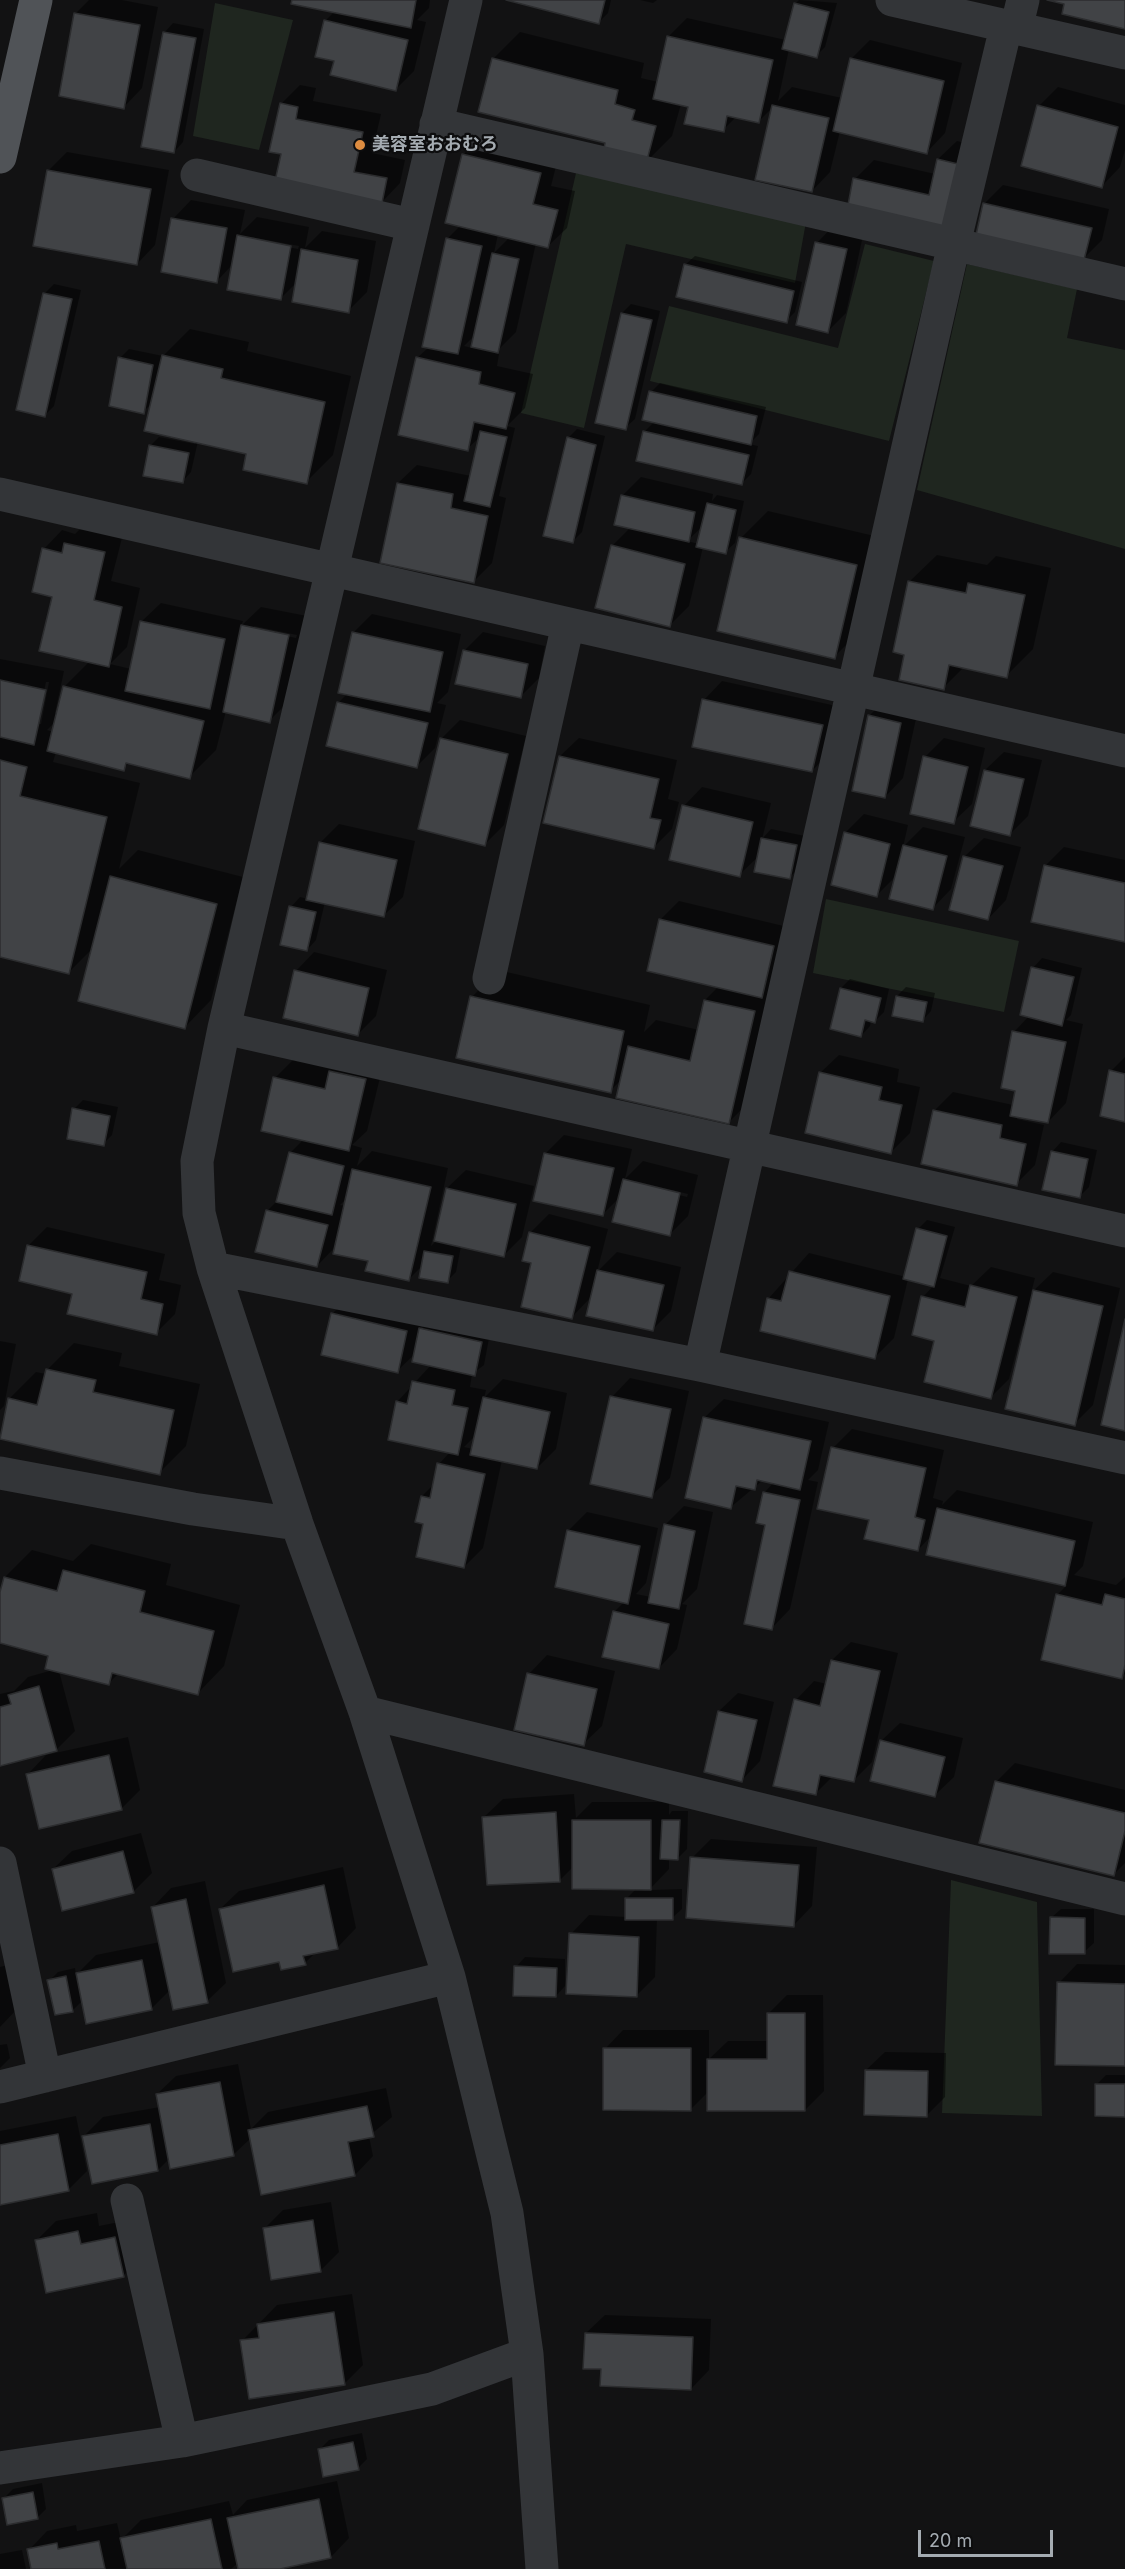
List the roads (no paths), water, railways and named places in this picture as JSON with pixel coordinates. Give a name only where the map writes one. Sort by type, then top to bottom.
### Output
[{"type":"main road","points":[[0,157],[36,0]]},
{"type":"street","points":[[465,0],[224,1028],[197,1161],[198,1213],[213,1268],[297,1524],[365,1712],[449,1977],[507,2213],[527,2354],[542,2569]]},
{"type":"street","points":[[892,0],[1015,19],[1125,53]]},
{"type":"street","points":[[700,1365],[954,244],[1015,19]]},
{"type":"street","points":[[436,124],[1125,284]]},
{"type":"street","points":[[197,175],[412,225]]},
{"type":"street","points":[[0,494],[1125,751]]},
{"type":"street","points":[[489,978],[568,624]]},
{"type":"street","points":[[224,1028],[750,1148],[1125,1230]]},
{"type":"street","points":[[213,1268],[700,1365],[1125,1458]]},
{"type":"street","points":[[0,1473],[194,1509],[297,1524]]},
{"type":"street","points":[[365,1712],[1125,1899]]},
{"type":"street","points":[[0,1863],[45,2076]]},
{"type":"street","points":[[0,2088],[449,1977]]},
{"type":"street","points":[[127,2200],[182,2440]]},
{"type":"street","points":[[0,2468],[182,2440],[432,2389],[527,2354]]},
{"type":"place","name":"美容室おおむろ","points":[[360,145]]}]
